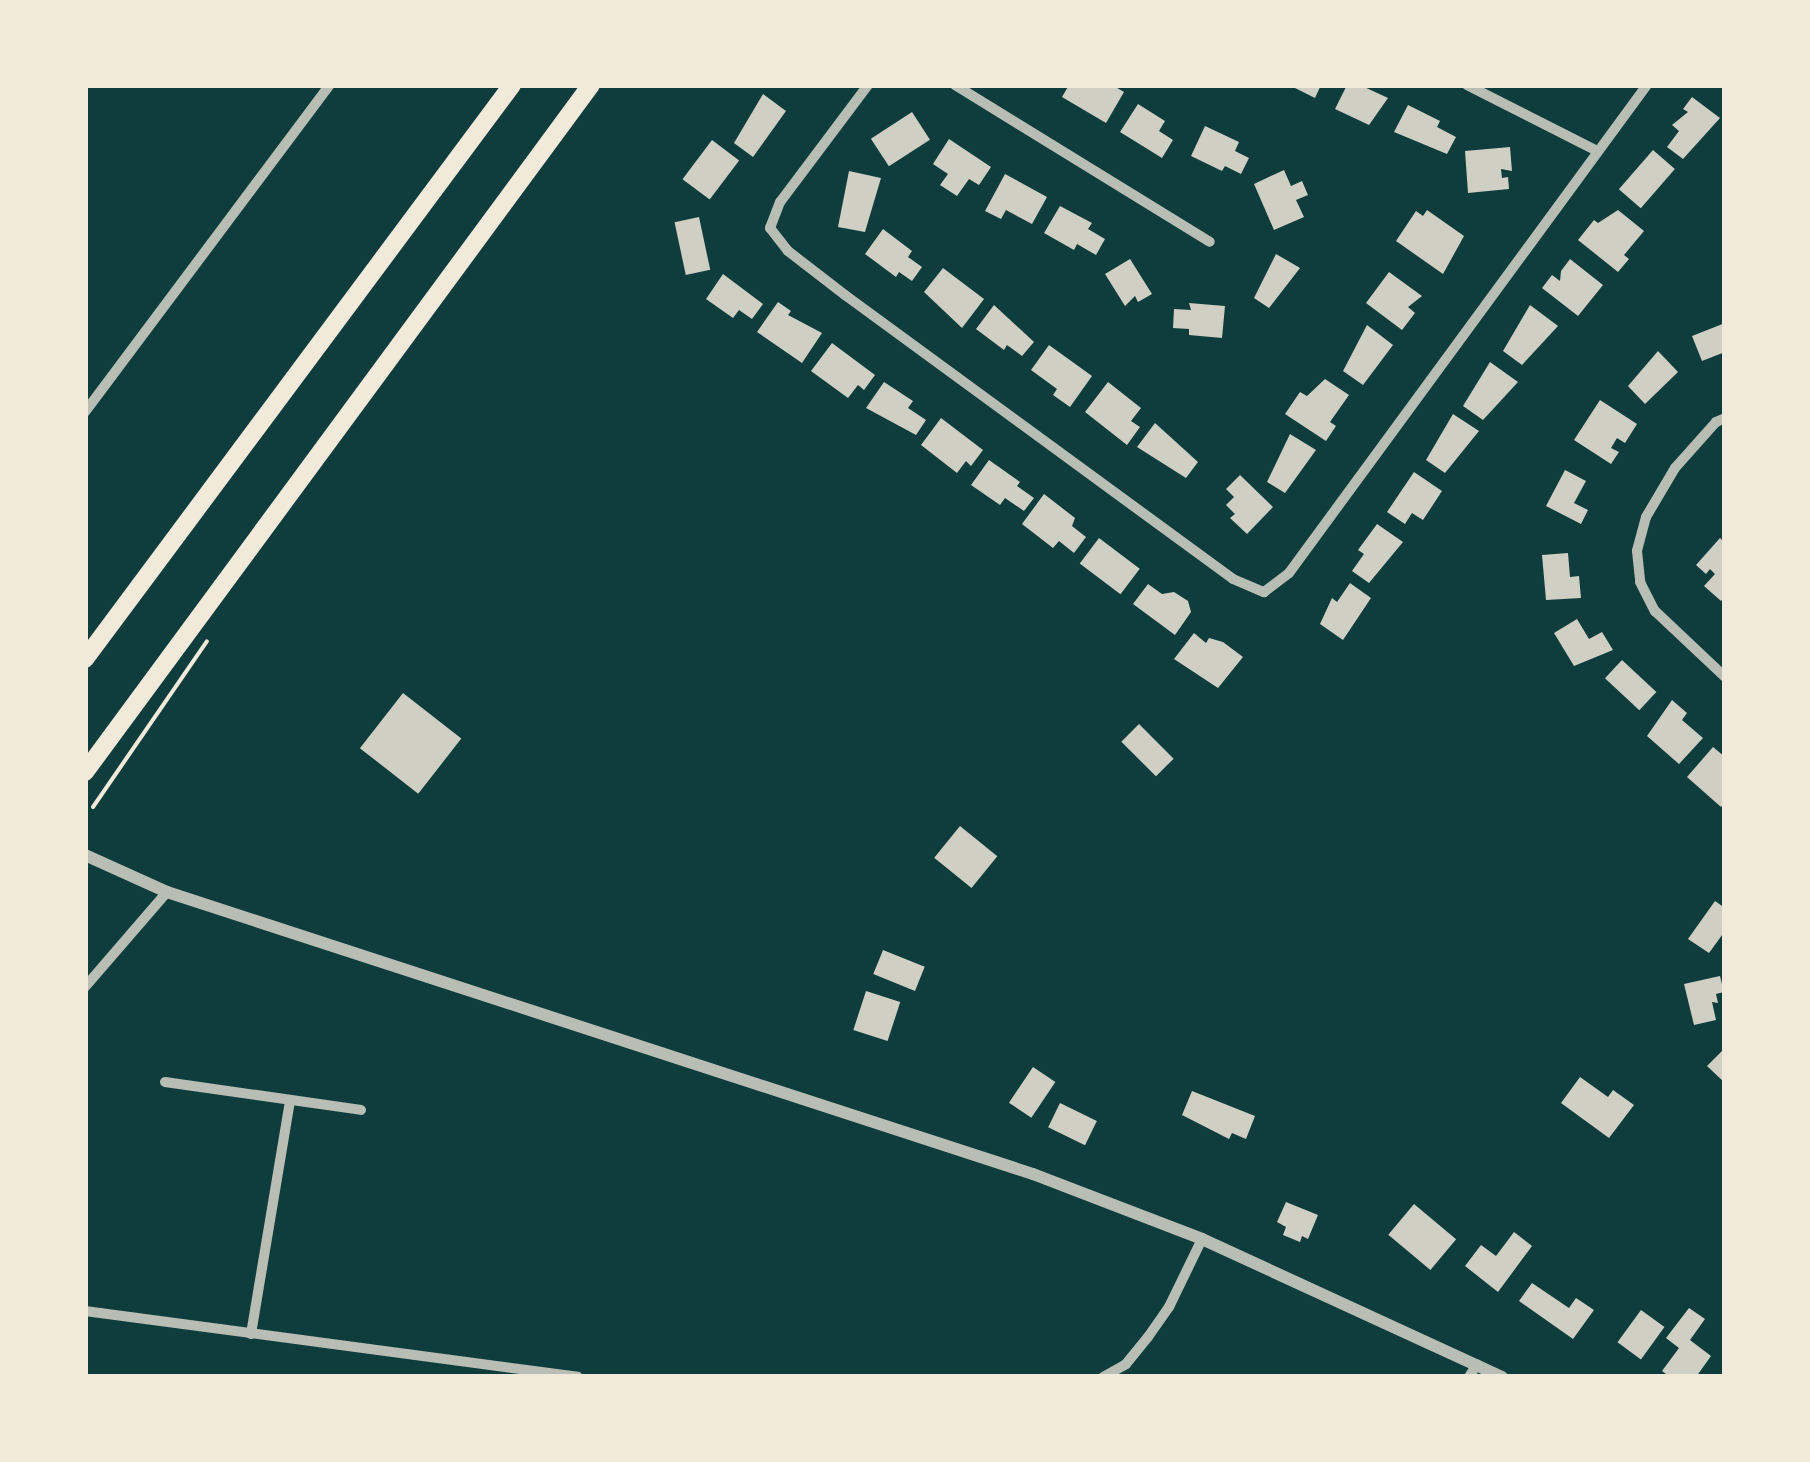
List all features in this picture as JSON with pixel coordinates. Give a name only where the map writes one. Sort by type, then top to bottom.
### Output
[{"type":"highway","points":[[85,659],[512,85]]},
{"type":"highway","points":[[85,772],[591,85]]},
{"type":"street","points":[[85,412],[330,85]]},
{"type":"street","points":[[868,85],[780,202],[770,228],[788,250],[1233,578],[1264,592],[1289,574],[1647,85]]},
{"type":"street","points":[[955,85],[1210,242]]},
{"type":"street","points":[[1467,85],[1597,151]]},
{"type":"street","points":[[1725,418],[1716,422],[1675,468],[1646,517],[1637,550],[1640,582],[1655,611],[1725,678]]},
{"type":"street","points":[[85,855],[167,892],[890,1124],[1202,1238],[1502,1377]]},
{"type":"street","points":[[85,987],[167,892]]},
{"type":"street","points":[[165,1082],[362,1110]]},
{"type":"street","points":[[251,1334],[290,1101]]},
{"type":"street","points":[[1103,1377],[1126,1364],[1148,1337],[1169,1307],[1202,1238]]},
{"type":"street","points":[[85,1311],[578,1377]]},
{"type":"street","points":[[1469,1377],[1477,1364]]},
{"type":"building","points":[[1069,85],[1112,85],[1124,92],[1106,123],[1062,97]]},
{"type":"building","points":[[1289,85],[1321,85],[1315,98]]},
{"type":"building","points":[[1347,85],[1360,85],[1388,98],[1369,125],[1335,109]]},
{"type":"building","points":[[763,94],[786,111],[753,157],[734,143]]},
{"type":"building","points":[[1692,97],[1720,118],[1683,159],[1667,147],[1679,131],[1672,125],[1688,112],[1683,109]]},
{"type":"building","points":[[1138,104],[1165,121],[1159,131],[1173,140],[1162,158],[1120,132]]},
{"type":"building","points":[[1408,105],[1440,121],[1437,127],[1456,137],[1447,154],[1394,132]]},
{"type":"building","points":[[912,112],[930,140],[889,166],[871,139]]},
{"type":"building","points":[[1205,126],[1239,142],[1235,151],[1249,158],[1241,174],[1225,166],[1222,171],[1191,156]]},
{"type":"building","points":[[949,139],[991,167],[979,185],[969,179],[957,196],[940,185],[948,174],[933,164]]},
{"type":"building","points":[[712,140],[739,160],[710,200],[683,179]]},
{"type":"building","points":[[1510,147],[1512,171],[1501,169],[1502,178],[1508,177],[1509,189],[1468,193],[1465,151]]},
{"type":"building","points":[[1653,150],[1675,169],[1641,208],[1619,189]]},
{"type":"building","points":[[1284,170],[1291,186],[1302,181],[1308,195],[1296,200],[1304,217],[1274,230],[1254,184]]},
{"type":"building","points":[[849,171],[881,178],[865,232],[838,227]]},
{"type":"building","points":[[1005,174],[1047,197],[1032,224],[1006,210],[1001,219],[985,211]]},
{"type":"building","points":[[1060,206],[1092,223],[1088,229],[1105,239],[1096,255],[1077,244],[1074,250],[1044,233]]},
{"type":"building","points":[[1427,210],[1464,236],[1443,274],[1396,241],[1416,211],[1423,216]]},
{"type":"building","points":[[1618,210],[1644,231],[1624,255],[1629,259],[1618,272],[1578,240],[1594,220],[1598,223]]},
{"type":"building","points":[[699,217],[710,270],[686,275],[675,222]]},
{"type":"building","points":[[883,229],[912,251],[908,257],[922,267],[912,281],[899,272],[896,277],[865,254]]},
{"type":"building","points":[[1276,254],[1300,268],[1269,308],[1254,298]]},
{"type":"building","points":[[1130,259],[1152,294],[1138,302],[1135,296],[1125,306],[1105,274]]},
{"type":"building","points":[[1570,259],[1603,285],[1578,316],[1542,288],[1552,275],[1560,281],[1561,271]]},
{"type":"building","points":[[943,268],[984,299],[962,328],[924,292]]},
{"type":"building","points":[[1389,272],[1422,296],[1408,307],[1415,313],[1402,330],[1366,303]]},
{"type":"building","points":[[723,274],[763,304],[752,319],[739,310],[733,318],[706,299]]},
{"type":"building","points":[[778,302],[791,311],[788,315],[822,333],[802,363],[757,332]]},
{"type":"building","points":[[1189,303],[1225,306],[1222,338],[1189,335],[1189,329],[1173,328],[1174,309],[1191,310]]},
{"type":"building","points":[[994,305],[1034,342],[1022,356],[1007,345],[1004,350],[976,329]]},
{"type":"building","points":[[1530,305],[1558,326],[1522,365],[1503,351]]},
{"type":"building","points":[[1725,323],[1725,352],[1702,361],[1692,336]]},
{"type":"building","points":[[1367,325],[1393,345],[1363,385],[1343,371]]},
{"type":"building","points":[[832,343],[875,375],[864,390],[858,385],[848,398],[811,371]]},
{"type":"building","points":[[1049,345],[1092,376],[1070,407],[1053,395],[1057,389],[1031,370]]},
{"type":"building","points":[[1658,351],[1678,372],[1645,404],[1628,386]]},
{"type":"building","points":[[1490,362],[1518,382],[1483,420],[1463,406]]},
{"type":"building","points":[[1325,379],[1349,395],[1330,422],[1336,426],[1326,441],[1285,414],[1300,392],[1307,396]]},
{"type":"building","points":[[884,382],[913,401],[908,408],[926,420],[916,435],[866,408]]},
{"type":"building","points":[[1108,382],[1141,408],[1131,421],[1140,427],[1127,445],[1085,412]]},
{"type":"building","points":[[1600,400],[1637,424],[1625,443],[1617,438],[1611,448],[1619,452],[1611,464],[1574,440]]},
{"type":"building","points":[[1453,414],[1479,431],[1445,473],[1426,460]]},
{"type":"building","points":[[941,418],[983,450],[971,466],[966,461],[957,473],[921,445]]},
{"type":"building","points":[[1155,423],[1198,462],[1186,478],[1137,447]]},
{"type":"building","points":[[1290,434],[1316,450],[1285,493],[1267,482]]},
{"type":"building","points":[[989,460],[1020,482],[1017,486],[1034,498],[1024,511],[1005,498],[1000,505],[971,485]]},
{"type":"building","points":[[1565,470],[1586,481],[1574,503],[1588,510],[1581,524],[1546,506]]},
{"type":"building","points":[[1414,472],[1442,491],[1423,520],[1412,513],[1405,524],[1387,512]]},
{"type":"building","points":[[1240,475],[1273,507],[1247,534],[1230,518],[1235,514],[1226,505],[1234,497],[1226,489]]},
{"type":"building","points":[[1044,494],[1075,518],[1072,526],[1086,537],[1074,553],[1059,541],[1053,548],[1022,524]]},
{"type":"building","points":[[1377,524],[1403,542],[1369,583],[1352,571],[1364,554],[1358,550]]},
{"type":"building","points":[[1099,538],[1140,569],[1120,594],[1080,564]]},
{"type":"building","points":[[1720,538],[1725,543],[1725,596],[1721,601],[1704,586],[1715,574],[1710,569],[1706,574],[1696,565]]},
{"type":"building","points":[[1568,553],[1570,577],[1579,576],[1581,598],[1546,600],[1542,555]]},
{"type":"building","points":[[1350,583],[1371,598],[1343,640],[1320,624],[1332,598],[1337,602]]},
{"type":"building","points":[[1148,584],[1162,594],[1174,592],[1188,601],[1191,612],[1175,635],[1133,604]]},
{"type":"building","points":[[1577,619],[1589,639],[1602,632],[1613,650],[1574,666],[1554,633]]},
{"type":"building","points":[[1194,633],[1206,643],[1209,638],[1223,642],[1243,657],[1218,688],[1174,659]]},
{"type":"building","points":[[1622,660],[1656,692],[1639,710],[1605,678]]},
{"type":"building","points":[[403,693],[461,739],[418,794],[360,748]]},
{"type":"building","points":[[1672,700],[1687,713],[1682,720],[1703,738],[1679,764],[1647,736]]},
{"type":"building","points":[[1139,724],[1174,759],[1156,776],[1121,742]]},
{"type":"building","points":[[1713,747],[1725,757],[1725,802],[1721,807],[1687,777]]},
{"type":"building","points":[[960,826],[997,856],[972,888],[934,858]]},
{"type":"building","points":[[1715,901],[1725,908],[1725,931],[1709,953],[1688,939]]},
{"type":"building","points":[[883,950],[925,967],[915,991],[873,974]]},
{"type":"building","points":[[1720,976],[1724,992],[1716,994],[1718,1003],[1712,1002],[1716,1020],[1694,1025],[1684,984]]},
{"type":"building","points":[[866,991],[900,1002],[888,1041],[853,1030]]},
{"type":"building","points":[[1725,1048],[1725,1083],[1707,1066]]},
{"type":"building","points":[[1033,1067],[1055,1082],[1031,1118],[1009,1103]]},
{"type":"building","points":[[1580,1077],[1608,1097],[1613,1090],[1634,1105],[1609,1138],[1561,1103]]},
{"type":"building","points":[[1192,1091],[1255,1116],[1246,1139],[1232,1133],[1229,1139],[1182,1115]]},
{"type":"building","points":[[1060,1103],[1097,1121],[1085,1145],[1048,1127]]},
{"type":"building","points":[[1286,1202],[1318,1215],[1308,1239],[1302,1236],[1300,1242],[1283,1235],[1286,1227],[1277,1222]]},
{"type":"building","points":[[1414,1204],[1456,1239],[1430,1270],[1388,1235]]},
{"type":"building","points":[[1514,1232],[1532,1246],[1498,1292],[1465,1266],[1481,1245],[1496,1256]]},
{"type":"building","points":[[1532,1283],[1569,1308],[1576,1298],[1594,1310],[1573,1339],[1519,1301]]},
{"type":"building","points":[[1689,1308],[1705,1319],[1690,1340],[1711,1356],[1696,1377],[1670,1377],[1662,1371],[1679,1348],[1666,1338]]},
{"type":"building","points":[[1641,1310],[1664,1327],[1641,1359],[1617,1342]]}]
